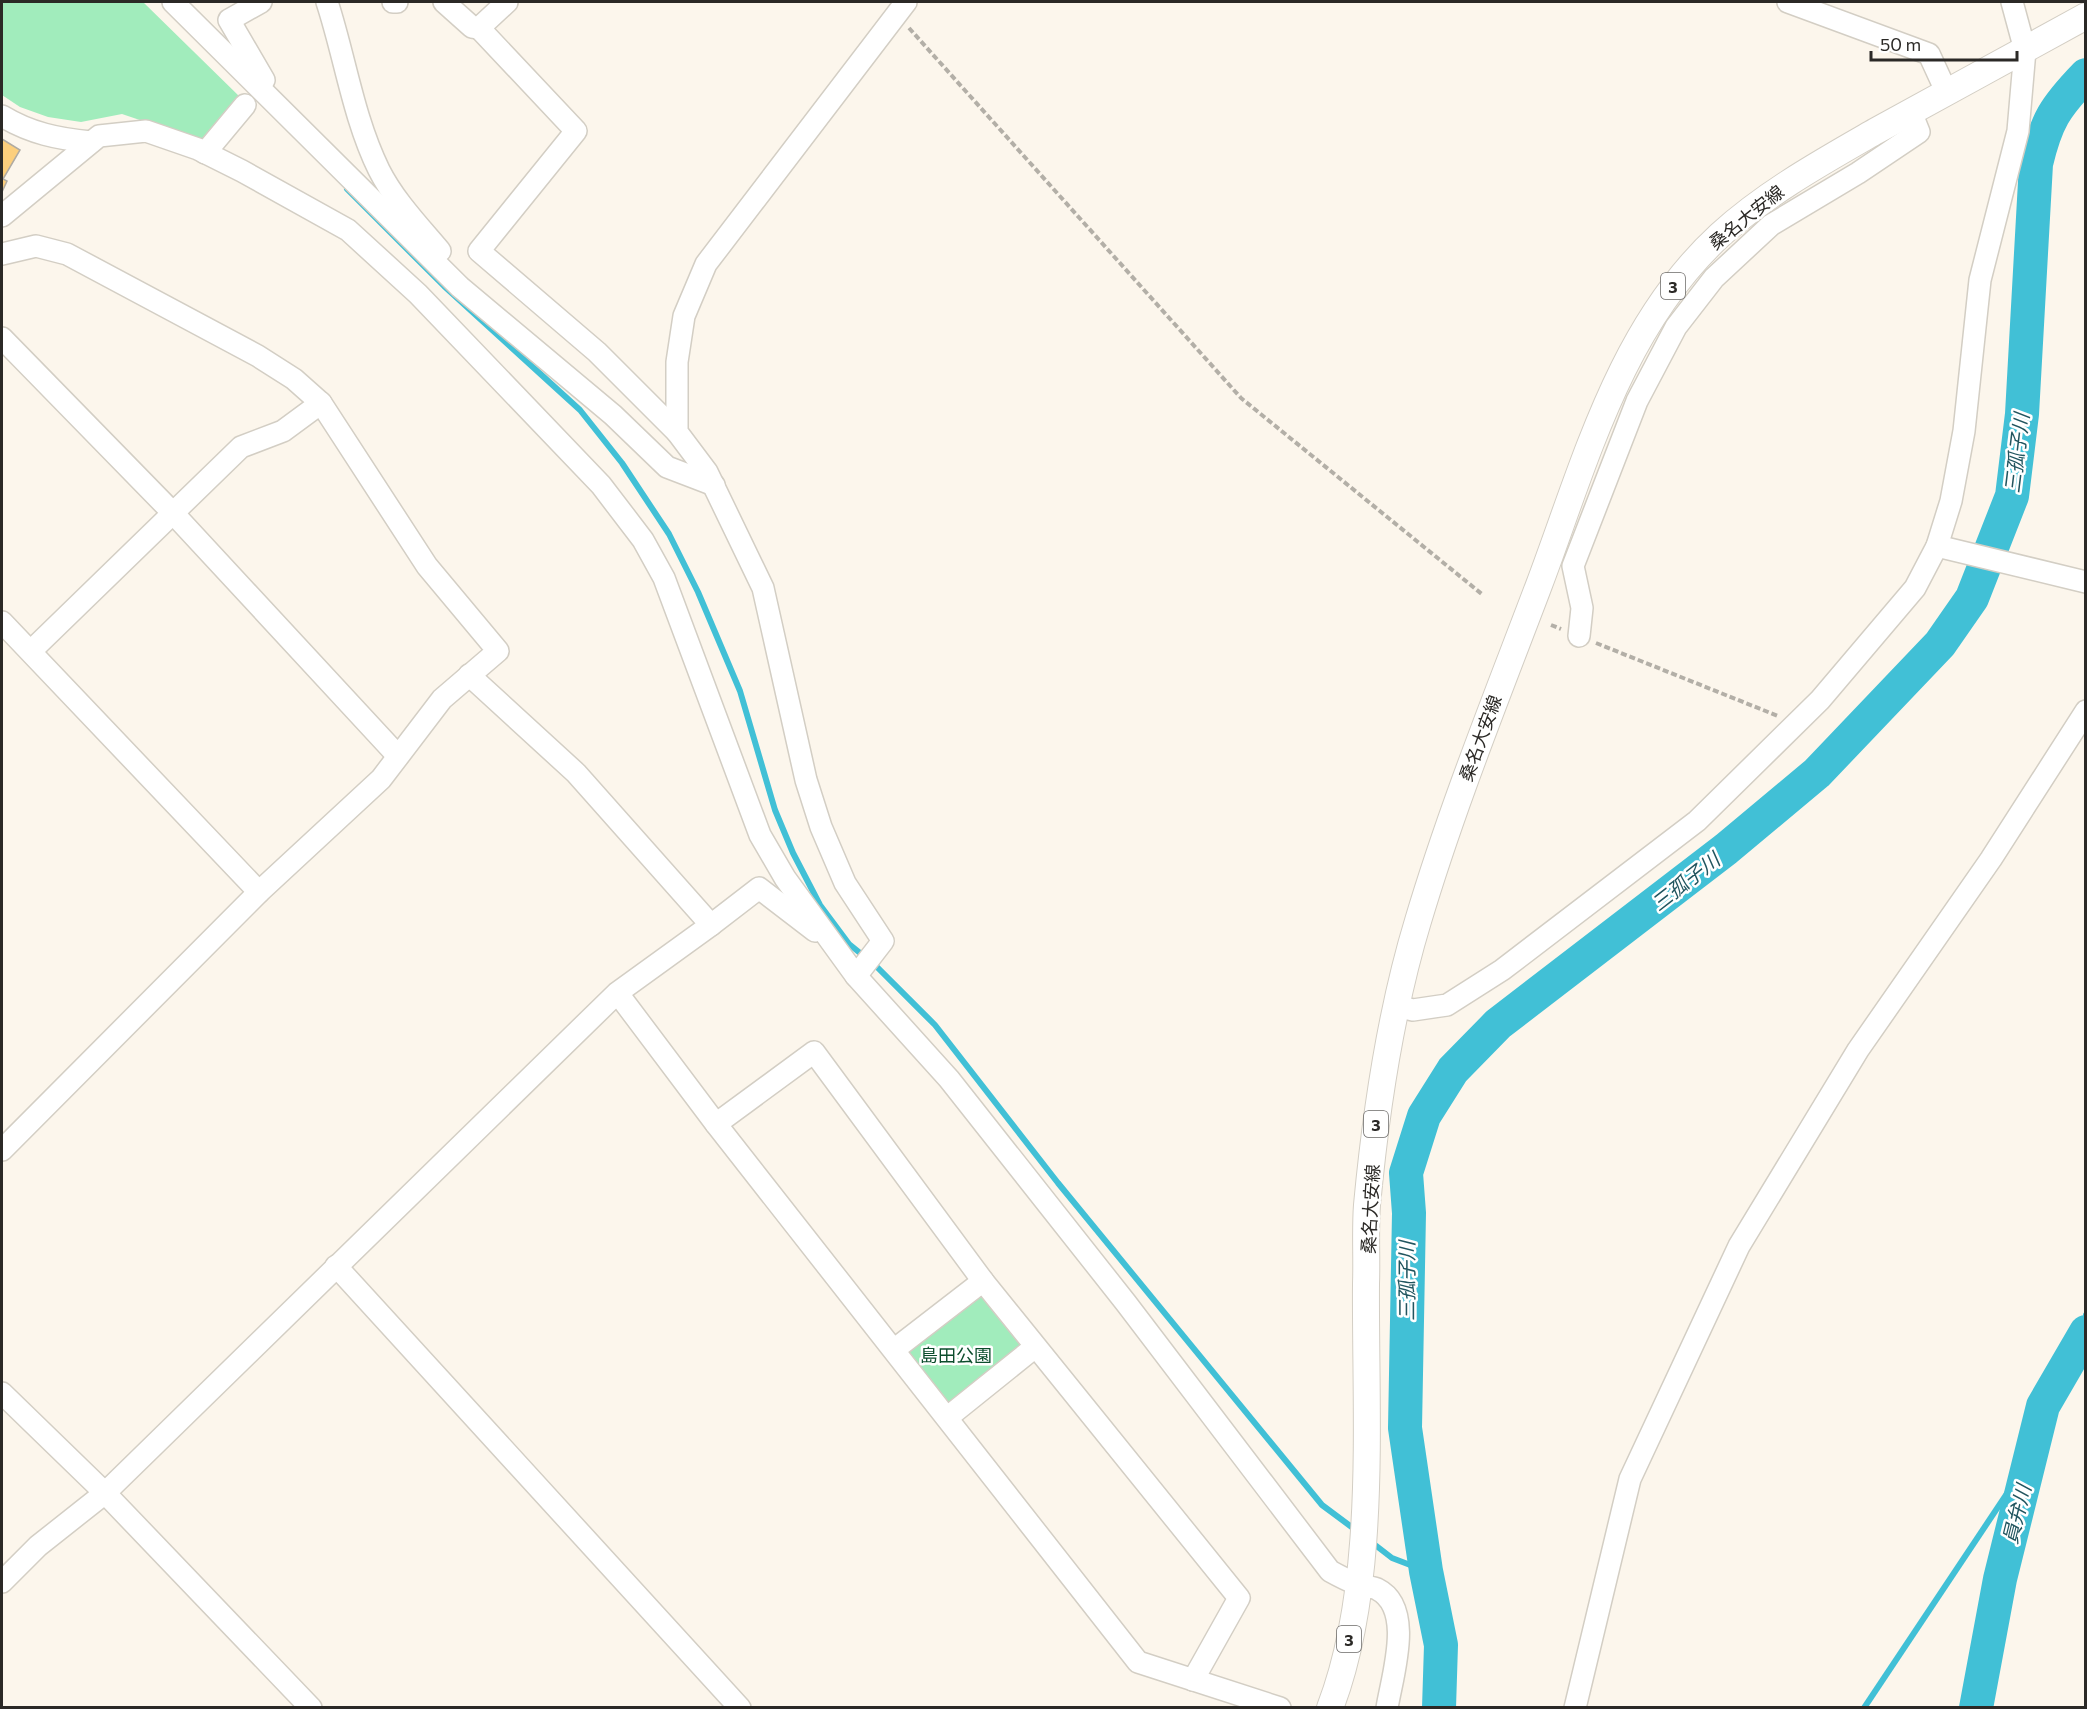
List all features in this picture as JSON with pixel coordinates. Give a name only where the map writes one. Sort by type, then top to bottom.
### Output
[{"type":"main road","name":"桑名大安線","points":[[1330,1707],[1341,1678],[1361,1577],[1365,1487],[1367,1210],[1379,1097],[1396,1006],[1417,923],[1470,764],[1610,397],[1643,329],[1673,286],[1719,236],[1781,187],[1946,91],[2085,16]]},
{"type":"street","points":[[173,2],[436,264],[513,333],[612,415],[667,467],[714,485]]},
{"type":"street","points":[[261,2],[229,20],[274,102]]},
{"type":"street","points":[[327,2],[360,120],[379,170],[411,216],[513,333]]},
{"type":"street","points":[[444,2],[472,27],[479,28],[576,131],[479,251],[597,352],[677,432],[714,485],[763,588],[806,780],[821,827],[845,883],[883,941],[859,972]]},
{"type":"street","points":[[479,28],[507,2]]},
{"type":"street","points":[[1788,2],[1929,54],[1946,91]]},
{"type":"street","points":[[1396,1006],[1413,1010],[1447,1005],[1502,970],[1697,821],[1796,724],[1846,671],[1915,588],[1942,547],[1964,431],[1980,280],[2018,131],[2025,50],[2012,2]]},
{"type":"street","points":[[677,432],[679,339],[684,316],[706,264],[896,6]]},
{"type":"street","points":[[209,146],[245,105]]},
{"type":"street","points":[[1579,636],[1582,608],[1573,566],[1637,400],[1676,327],[1714,278],[1771,225],[1858,173],[1919,132],[1911,112]]},
{"type":"street","points":[[2,116],[24,129],[57,139],[91,142]]},
{"type":"street","points":[[2,216],[99,136],[147,131],[209,146],[348,230],[418,294],[601,485],[643,540],[664,578],[760,835],[785,878],[832,945]]},
{"type":"street","points":[[2,254],[36,246],[67,254],[258,356],[294,379],[321,403],[427,566],[498,651],[442,699],[381,779],[259,892],[2,1150]]},
{"type":"street","points":[[2,339],[173,513],[398,756]]},
{"type":"street","points":[[31,651],[241,447],[283,431],[321,403]]},
{"type":"street","points":[[1942,547],[2085,582]]},
{"type":"street","points":[[2,622],[259,892]]},
{"type":"street","points":[[469,675],[576,773],[711,925]]},
{"type":"street","points":[[1575,1707],[1630,1479],[1740,1246],[1858,1050],[1991,859],[2085,711]]},
{"type":"street","points":[[2,1582],[38,1546],[105,1493],[617,993],[759,888],[832,945],[859,972],[949,1079],[1126,1303],[1329,1571],[1361,1577],[1392,1602],[1399,1621],[1398,1644],[1387,1707]]},
{"type":"street","points":[[622,999],[716,1124],[1138,1662],[1280,1707]]},
{"type":"street","points":[[716,1124],[814,1052],[983,1281],[1239,1598],[1193,1680]]},
{"type":"street","points":[[336,1266],[740,1707]]},
{"type":"street","points":[[894,1349],[983,1281]]},
{"type":"street","points":[[948,1417],[1035,1347]]},
{"type":"street","points":[[2,1393],[105,1493],[311,1707]]},
{"type":"path","points":[[896,6],[1241,398],[1483,595]]},
{"type":"path","points":[[1579,636],[1796,724]]},
{"type":"green space","points":[[2,2],[143,2],[241,98],[202,141],[122,114],[81,122],[48,117],[20,107],[2,95]]},
{"type":"green space","name":"島田公園","points":[[984,1288],[1029,1345],[948,1409],[902,1350]]},
{"type":"building","points":[[2,139],[20,150],[3,179],[7,181],[2,192]]},
{"type":"waterway","name":"三孤子川","points":[[1439,1708],[1441,1645],[1426,1571],[1405,1428],[1409,1213],[1406,1173],[1424,1116],[1453,1070],[1498,1024],[1726,849],[1817,773],[1940,644],[1972,598],[2012,496],[2022,414],[2036,164],[2053,115],[2086,75]]},
{"type":"waterway","points":[[347,189],[444,286],[580,410],[622,463],[669,534],[698,592],[740,691],[775,810],[793,853],[820,905],[849,944],[876,966],[935,1025],[1058,1183],[1322,1505],[1357,1531]]},
{"type":"waterway","points":[[2085,1333],[2086,1315]]},
{"type":"waterway","name":"員弁川","points":[[1976,1708],[2000,1579],[2043,1406],[2086,1332]]},
{"type":"waterway","points":[[1864,1708],[2030,1459]]},
{"type":"waterway","points":[[1370,1541],[1392,1558],[1426,1571]]}]
